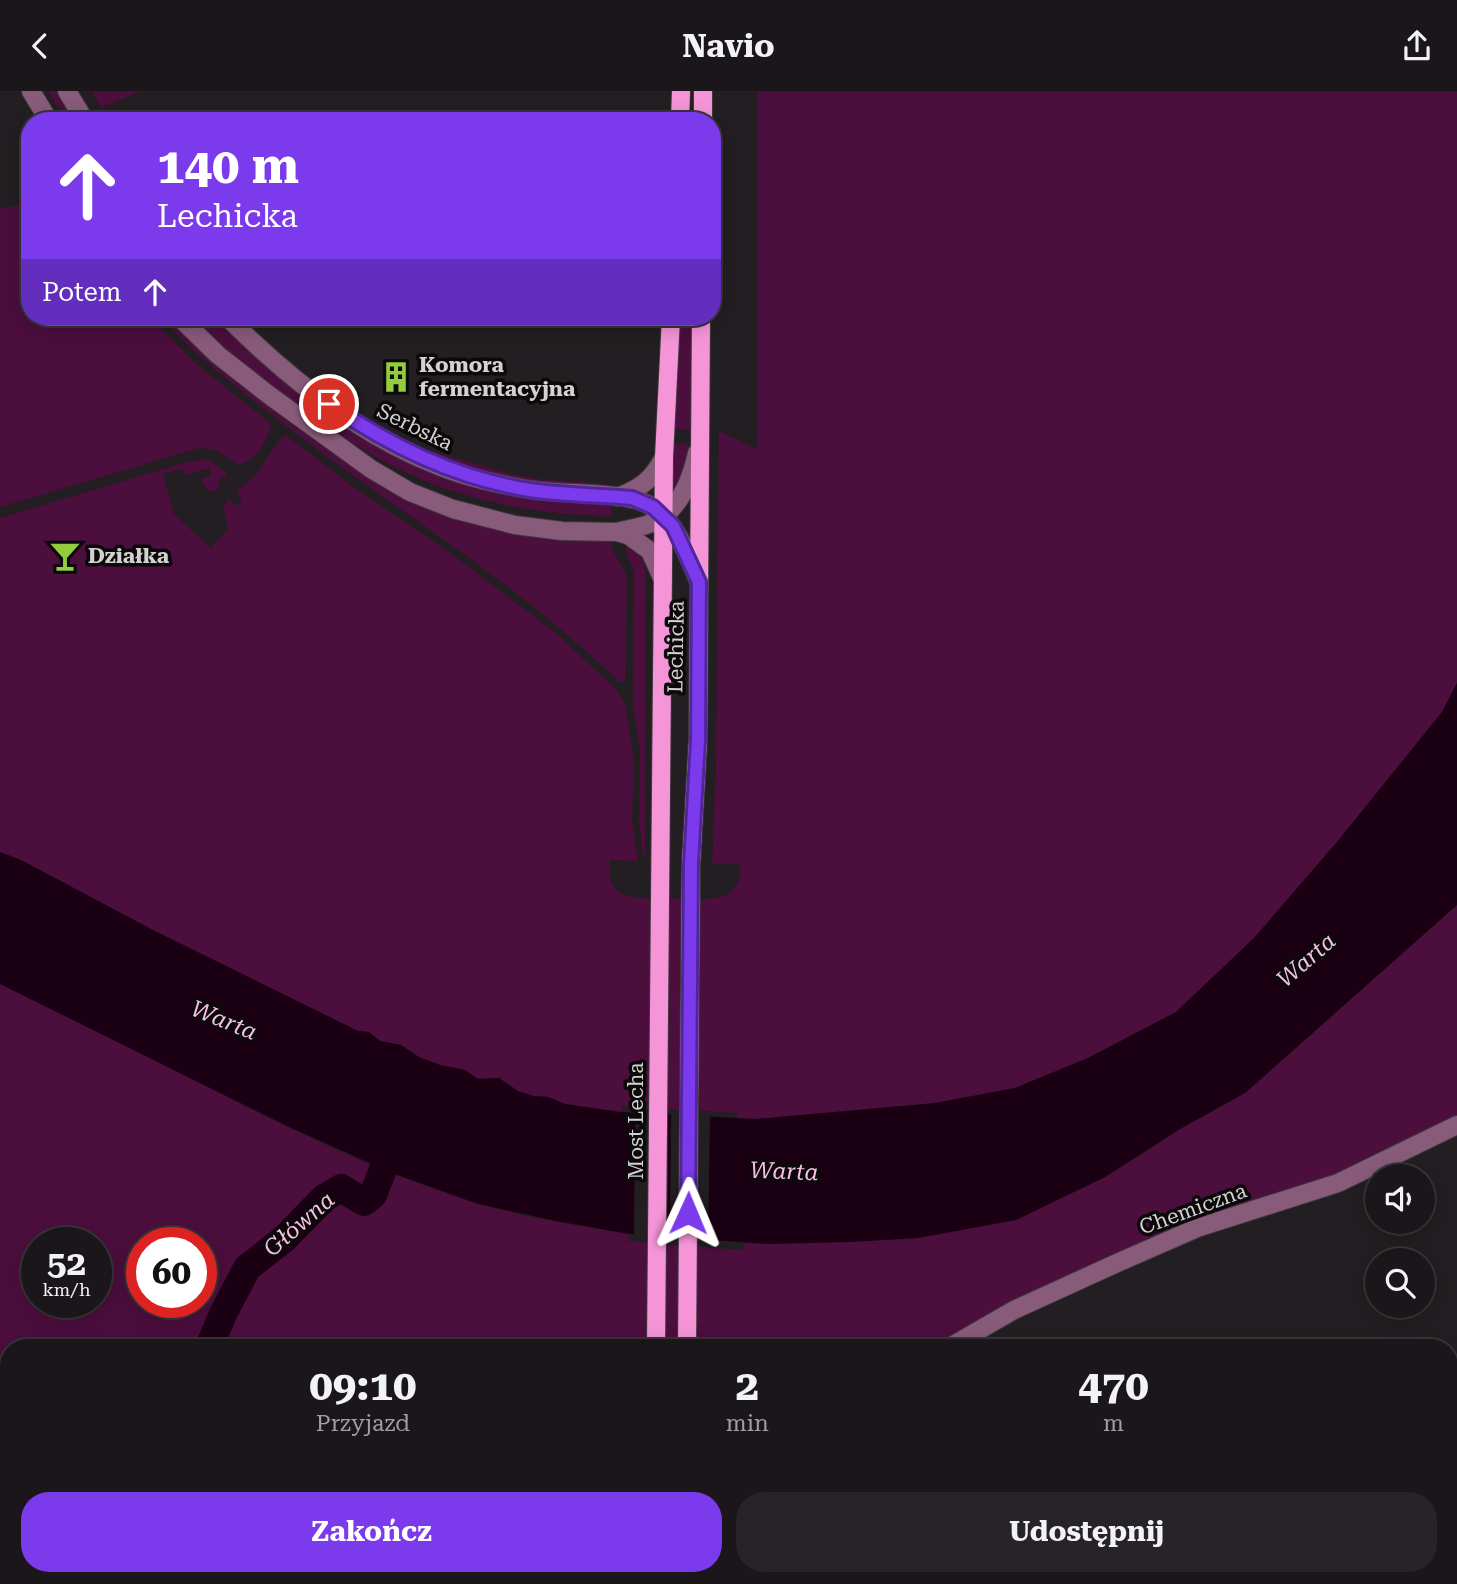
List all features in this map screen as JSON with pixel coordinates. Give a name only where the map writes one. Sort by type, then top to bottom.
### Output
[{"type":"main road","points":[[680,112],[681,91]]},
{"type":"main road","points":[[702,112],[703,91]]},
{"type":"main road","name":"Lechicka","points":[[660,894],[664,457],[671,326]]},
{"type":"main road","name":"Lechicka","points":[[687,1339],[691,894],[698,740],[701,326]]},
{"type":"main road","name":"Most Lecha","points":[[656,1339],[660,894]]},
{"type":"street","points":[[31,91],[44,112]]},
{"type":"street","points":[[67,91],[80,112]]},
{"type":"street","points":[[188,326],[218,355],[251,380],[358,459],[410,492],[453,509],[514,524],[562,531],[617,532],[628,535],[650,551],[663,580]]},
{"type":"street","name":"Serbska","points":[[236,326],[268,356],[338,411],[395,445],[439,466],[527,489],[618,497],[643,502],[664,516],[680,539],[699,582]]},
{"type":"street","points":[[617,532],[653,522],[664,516],[691,478],[700,437]]},
{"type":"street","points":[[618,497],[645,485],[664,457]]},
{"type":"street","name":"Chemiczna","points":[[964,1339],[1014,1310],[1139,1253],[1197,1228],[1338,1183],[1457,1125]]},
{"type":"shaded area","points":[[48,91],[56,91],[69,112],[61,112]]},
{"type":"shaded area","points":[[92,91],[141,91],[101,108]]},
{"type":"shaded area","points":[[757,91],[1457,91],[1457,683],[1442,712],[1337,842],[1254,938],[1176,1012],[1088,1058],[1015,1088],[936,1103],[755,1119],[737,1119],[737,1113],[622,1106],[621,1112],[565,1104],[548,1097],[533,1096],[518,1091],[499,1078],[478,1079],[465,1070],[419,1057],[401,1045],[380,1041],[369,1032],[358,1031],[153,930],[21,860],[0,852],[0,518],[187,462],[208,459],[227,476],[219,479],[220,486],[215,492],[207,490],[201,479],[211,476],[209,468],[184,475],[182,468],[163,474],[174,514],[211,548],[228,529],[223,506],[229,499],[237,506],[242,501],[237,491],[256,475],[280,439],[286,435],[360,492],[446,550],[556,633],[617,690],[626,707],[634,763],[632,821],[638,861],[610,860],[611,881],[616,890],[637,898],[711,899],[725,895],[734,888],[739,878],[740,864],[712,864],[716,763],[719,431],[757,449]]},
{"type":"shaded area","points":[[21,205],[21,326],[159,326],[194,362],[271,424],[264,443],[255,455],[238,464],[215,450],[199,448],[0,507],[0,209]]},
{"type":"shaded area","points":[[168,326],[176,326],[203,352],[362,472],[556,539],[611,540],[611,547],[627,576],[625,681],[619,682],[541,612],[499,580],[252,400]]},
{"type":"shaded area","points":[[199,326],[225,326],[313,402],[504,494],[561,502],[611,504],[611,516],[547,512],[484,500],[424,480],[395,467],[348,440],[293,401]]},
{"type":"shaded area","points":[[680,326],[691,326],[691,430],[674,429]]},
{"type":"shaded area","points":[[673,443],[692,445],[689,462],[674,491]]},
{"type":"shaded area","points":[[421,448],[511,474],[539,479],[608,484],[612,488],[517,478],[479,470]]},
{"type":"shaded area","points":[[626,543],[640,556],[646,575],[645,855],[639,822],[640,751],[633,706],[634,569],[627,556]]},
{"type":"shaded area","points":[[1457,905],[1457,1115],[1352,1168],[1283,1194],[1229,1207],[1176,1228],[985,1317],[948,1339],[0,1339],[0,984],[60,1011],[235,1101],[354,1158],[477,1203],[533,1217],[629,1234],[628,1241],[743,1250],[744,1243],[918,1238],[1016,1220],[1105,1177],[1180,1129],[1245,1093]]},
{"type":"water","name":"Warta","points":[[1457,683],[1457,905],[1245,1093],[1180,1129],[1105,1177],[1016,1220],[918,1238],[769,1244],[629,1234],[478,1204],[392,1173],[289,1127],[0,984],[0,852],[21,860],[153,930],[358,1031],[369,1032],[380,1041],[401,1045],[419,1057],[465,1070],[478,1079],[499,1078],[518,1091],[548,1097],[565,1104],[621,1112],[755,1119],[935,1103],[1015,1088],[1088,1058],[1176,1012],[1254,938],[1337,842],[1442,712]]},
{"type":"pier","points":[[635,1109],[668,1111],[667,1240],[634,1238]]},
{"type":"pier","points":[[671,1111],[710,1114],[708,1243],[670,1240]]},
{"type":"waterway","name":"Główna","points":[[212,1339],[247,1268],[284,1239],[324,1198],[341,1188],[364,1202],[373,1195],[383,1169],[402,1137]]},
{"type":"place","name":"Komora fermentacyjna","points":[[396,377]]},
{"type":"place","name":"Działka","points":[[65,556]]},
{"type":"route","points":[[329,404],[395,445],[439,466],[488,481],[527,489],[632,498],[643,502],[664,516],[680,539],[699,582],[698,740],[691,864],[688,1213]]}]
